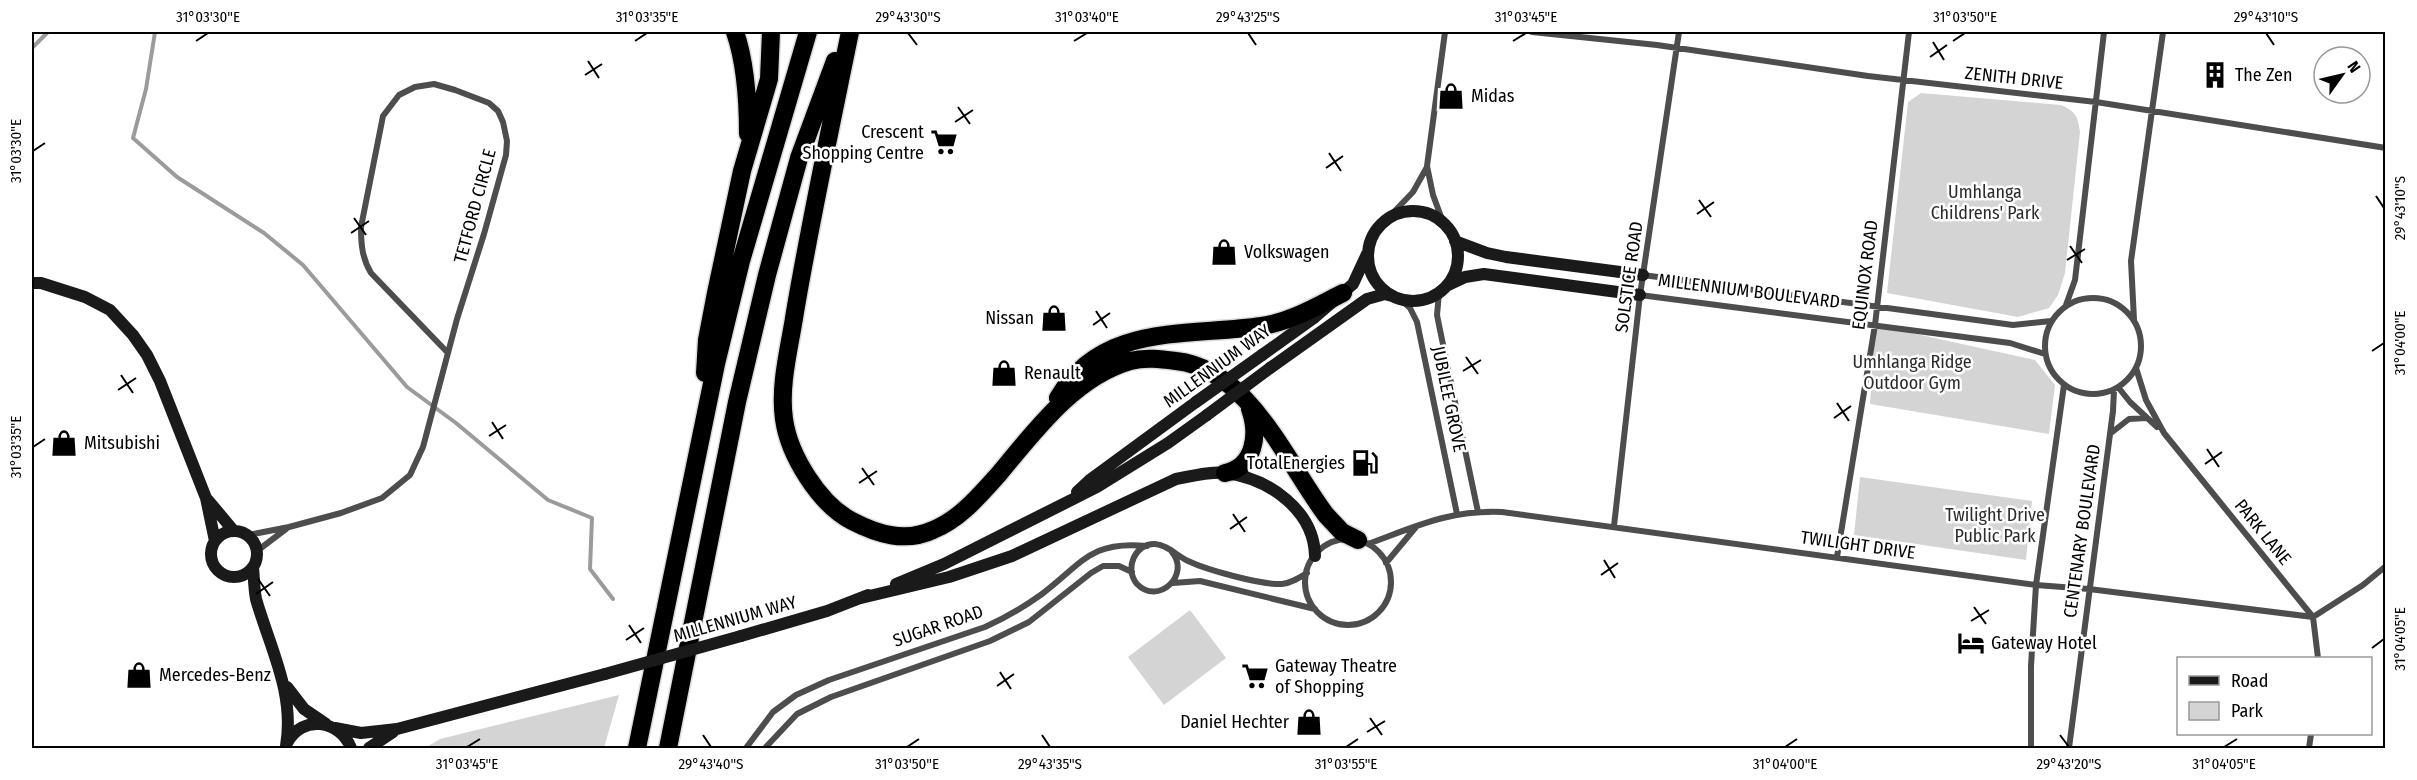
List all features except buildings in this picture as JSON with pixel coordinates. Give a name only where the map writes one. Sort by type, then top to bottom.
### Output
[{"type":"highway","points":[[735,32],[744,63],[748,151]]},
{"type":"highway","points":[[706,404],[707,340],[748,151],[769,79],[771,32]]},
{"type":"highway","points":[[637,748],[706,404],[741,261],[808,32]]},
{"type":"highway","points":[[668,748],[737,402],[767,275],[800,158],[846,32]]},
{"type":"highway","points":[[850,32],[805,250],[784,380],[784,418],[788,439],[803,472],[829,503],[845,517],[874,532],[891,536],[914,536],[934,530],[964,510],[1047,418],[1101,373],[1131,361],[1147,359],[1178,361],[1203,368],[1227,381],[1246,400],[1326,515],[1342,532],[1363,542]]},
{"type":"highway","points":[[1047,418],[1063,389],[1081,368],[1110,349],[1130,340],[1264,326],[1297,315],[1343,293]]},
{"type":"highway","points":[[1225,473],[1243,464],[1252,448],[1254,422],[1246,400]]},
{"type":"street","points":[[1396,296],[1375,279],[1369,263],[1369,247],[1376,231],[1413,192],[1427,166],[1445,32]]},
{"type":"street","name":"ZENITH DRIVE","points":[[1532,32],[1677,48],[1904,81],[2096,102],[2385,148]]},
{"type":"street","name":"SOLSTICE ROAD","points":[[1614,526],[1640,295],[1679,32]]},
{"type":"street","name":"EQUINOX ROAD","points":[[1837,557],[1875,325],[1909,32]]},
{"type":"street","points":[[2104,32],[2075,280],[2066,305],[2051,321],[2045,337],[2045,354],[2049,366],[2064,385],[2089,394],[2103,393],[2116,388],[2132,375],[2141,352],[2140,335],[2134,320],[2130,288],[2131,261],[2163,32]]},
{"type":"street","name":"TETFORD CIRCLE","points":[[248,535],[341,513],[382,498],[410,475],[426,437],[506,155],[507,141],[498,111],[489,104],[434,84],[407,90],[399,96],[383,116],[362,217],[361,240],[364,259],[371,273],[448,353]]},
{"type":"street","points":[[1427,166],[1443,222],[1455,240],[1458,262],[1455,274],[1443,289]]},
{"type":"street","points":[[1389,218],[1402,212],[1418,211],[1433,215],[1443,222]]},
{"type":"street","name":"MILLENNIUM BOULEVARD","points":[[1455,240],[1506,258],[2013,325],[2051,321]]},
{"type":"street","name":"MILLENNIUM WAY","points":[[1067,500],[1091,479],[1316,317],[1358,276],[1369,247]]},
{"type":"street","name":"MILLENNIUM BOULEVARD","points":[[1396,296],[1415,301],[1464,277],[1484,274],[2010,343],[2045,354]]},
{"type":"street","points":[[32,283],[41,283],[86,297],[110,310],[133,335],[147,355],[160,381],[206,498],[215,541]]},
{"type":"street","name":"JUBILEE GROVE","points":[[1443,289],[1438,322],[1478,512]]},
{"type":"street","name":"MILLENNIUM WAY","points":[[331,727],[361,733],[397,729],[795,621],[861,598],[944,564],[1067,500],[1098,487],[1207,415],[1367,298],[1384,294],[1396,296]]},
{"type":"street","name":"JUBILEE GROVE","points":[[1396,296],[1410,308],[1417,322],[1457,514]]},
{"type":"street","points":[[2066,305],[2080,299],[2095,297],[2123,308],[2134,320]]},
{"type":"street","name":"PARK LANE","points":[[2136,368],[2146,400],[2164,433]]},
{"type":"street","name":"CENTENARY BOULEVARD","points":[[2031,748],[2031,666],[2036,585],[2064,385]]},
{"type":"street","name":"PARK LANE","points":[[2116,388],[2164,433],[2313,617]]},
{"type":"street","name":"CENTENARY BOULEVARD","points":[[2069,748],[2116,388]]},
{"type":"street","points":[[2110,433],[2129,419],[2147,418]]},
{"type":"street","points":[[861,598],[950,577],[1012,556],[1176,479],[1225,473],[1252,479],[1269,487],[1288,501],[1302,516],[1315,544],[1315,556],[1307,573],[1307,592],[1316,609],[1325,617],[1340,623],[1357,623],[1371,618],[1384,605],[1390,592],[1391,579],[1381,554],[1363,542],[1343,539],[1333,542],[1315,556]]},
{"type":"street","points":[[206,498],[233,530],[248,535],[257,551],[253,567],[256,597],[284,681],[288,726],[286,748]]},
{"type":"street","name":"TWILIGHT DRIVE","points":[[1363,542],[1457,514],[1478,512],[1539,516],[2036,585],[2089,589],[2313,617]]},
{"type":"street","points":[[1386,563],[1418,524]]},
{"type":"street","name":"TETFORD CIRCLE","points":[[257,551],[289,527]]},
{"type":"street","points":[[233,530],[220,535],[215,541],[211,554],[221,573],[234,577],[256,597]]},
{"type":"street","name":"SUGAR ROAD","points":[[746,748],[773,712],[796,695],[829,680],[985,627],[1008,616],[1042,594],[1082,559],[1094,552],[1106,547],[1126,544],[1147,546]]},
{"type":"street","points":[[1172,552],[1178,565],[1173,583],[1164,590],[1149,591],[1136,583],[1131,572],[1134,556],[1147,546],[1160,545],[1197,565],[1273,584],[1288,583],[1307,573]]},
{"type":"street","name":"SUGAR ROAD","points":[[765,748],[797,714],[831,697],[990,641],[1029,622],[1103,566],[1119,566],[1131,572]]},
{"type":"street","points":[[2318,657],[2313,617],[2363,585],[2385,566]]},
{"type":"street","points":[[234,577],[248,572],[253,567]]},
{"type":"street","points":[[1173,583],[1192,581],[1209,583],[1316,609]]},
{"type":"street","points":[[284,681],[304,709],[343,734],[351,748]]},
{"type":"street","points":[[286,748],[295,732],[310,724],[331,727]]},
{"type":"street","name":"MILLENNIUM WAY","points":[[369,748],[397,729]]},
{"type":"green space","name":"Umhlanga Childrens' Park","points":[[1921,93],[2061,105],[2075,115],[2080,132],[2065,273],[2058,295],[2049,308],[2018,317],[1887,293],[1908,102]]},
{"type":"green space","name":"Umhlanga Ridge Outdoor Gym","points":[[1875,325],[2035,360],[2055,385],[2049,434],[1870,404]]},
{"type":"green space","name":"Twilight Drive Public Park","points":[[1860,477],[2032,501],[2026,560],[1854,535]]},
{"type":"green space","points":[[1190,610],[1226,658],[1164,705],[1128,657]]},
{"type":"green space","points":[[619,695],[604,748],[425,748],[440,739]]},
{"type":"waterway","points":[[32,48],[48,32]]},
{"type":"waterway","points":[[155,32],[146,89],[133,138],[177,177],[264,233],[303,265],[407,387],[456,423],[548,500],[592,518],[590,569],[613,599]]},
{"type":"place","name":"The Zen","points":[[2215,75]]},
{"type":"place","name":"Midas","points":[[1451,96]]},
{"type":"place","name":"Crescent Shopping Centre","points":[[944,142]]},
{"type":"place","name":"Volkswagen","points":[[1224,252]]},
{"type":"place","name":"Nissan","points":[[1054,318]]},
{"type":"place","name":"Renault","points":[[1004,373]]},
{"type":"place","name":"Mitsubishi","points":[[64,443]]},
{"type":"place","name":"TotalEnergies","points":[[1365,463]]},
{"type":"place","name":"Gateway Hotel","points":[[1971,643]]},
{"type":"place","name":"Mercedes-Benz","points":[[139,675]]},
{"type":"place","name":"Gateway Theatre of Shopping","points":[[1255,676]]},
{"type":"place","name":"Daniel Hechter","points":[[1309,722]]}]
